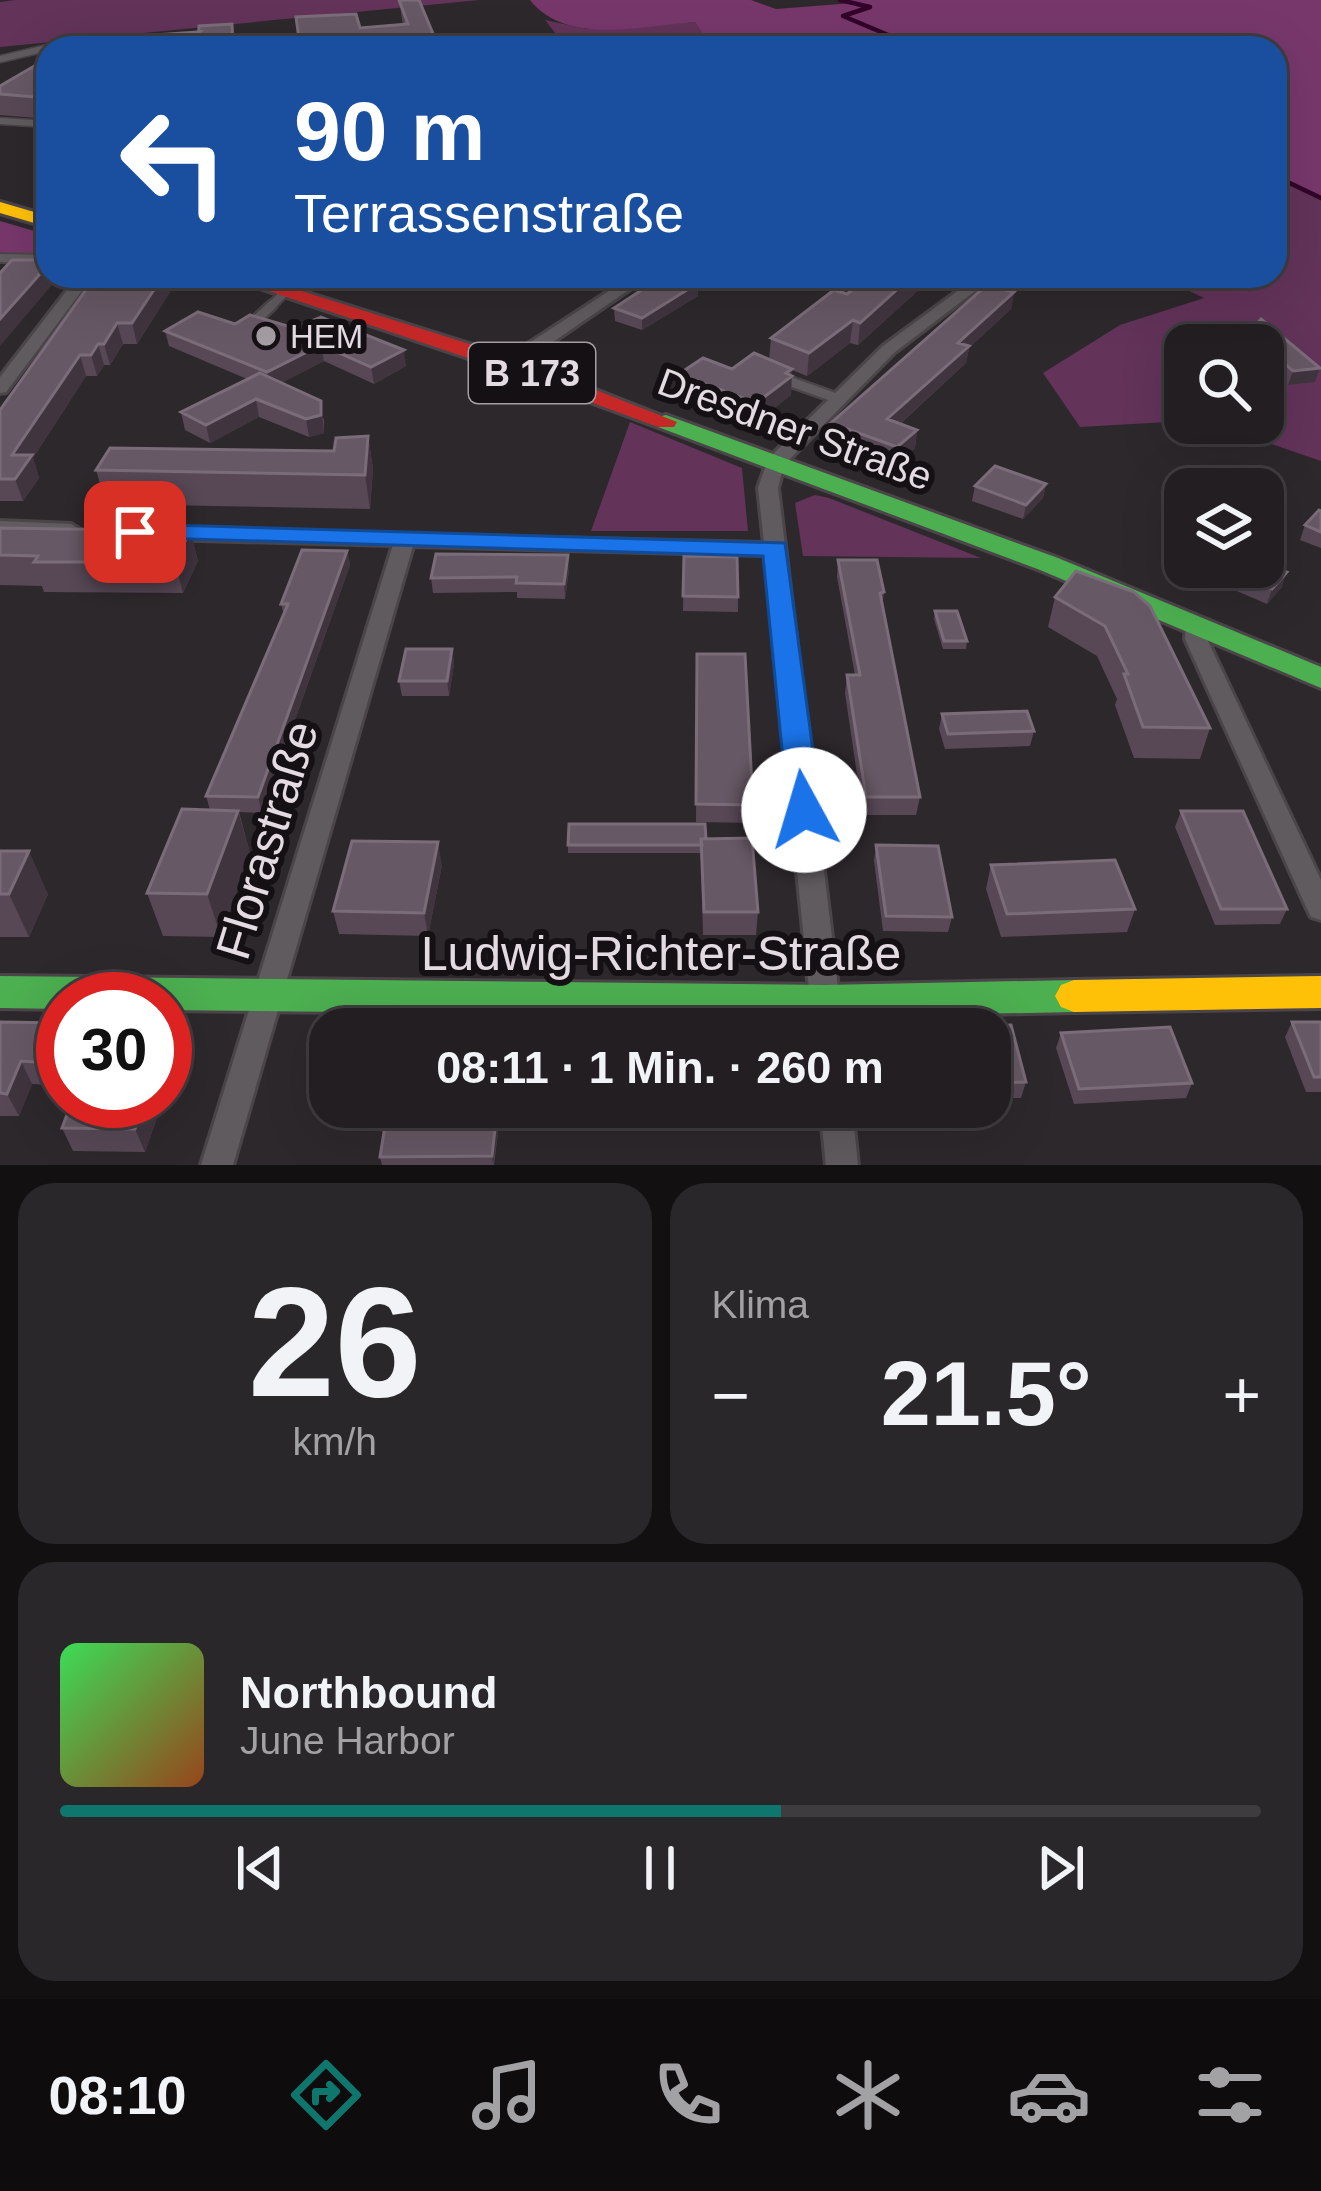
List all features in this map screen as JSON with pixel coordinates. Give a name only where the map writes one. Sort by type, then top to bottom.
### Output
[{"type":"main road","points":[[0,207],[36,218]]},
{"type":"main road","name":"Dresdner Straße","points":[[276,288],[341,316],[508,364],[1049,564],[1321,678]]},
{"type":"main road","name":"Ludwig-Richter-Straße","points":[[0,992],[621,1008]]},
{"type":"main road","name":"Ludwig-Richter-Straße","points":[[977,1008],[1321,992]]},
{"type":"street","points":[[0,388],[77,288]]},
{"type":"street","points":[[508,364],[624,288]]},
{"type":"street","points":[[826,1008],[768,488],[775,463],[838,399],[889,349],[972,288]]},
{"type":"street","points":[[0,358],[22,358]]},
{"type":"street","points":[[0,527],[95,531]]},
{"type":"street","points":[[142,532],[776,549]]},
{"type":"street","name":"Florastraße","points":[[217,1165],[404,541]]},
{"type":"street","points":[[1197,626],[1196,639],[1321,909]]},
{"type":"street","points":[[838,1128],[842,1165]]},
{"type":"lane","points":[[0,59],[36,48]]},
{"type":"lane","points":[[0,121],[36,123]]},
{"type":"lane","points":[[0,258],[36,259]]},
{"type":"lane","points":[[275,329],[254,322],[286,291]]},
{"type":"lane","points":[[765,372],[838,399]]},
{"type":"shaded area","points":[[479,0],[112,36],[36,36],[36,43],[0,47],[0,2]]},
{"type":"shaded area","points":[[530,0],[751,0],[776,9],[853,3],[848,0],[1321,0],[1321,200],[1287,184],[1287,36],[704,36],[695,22],[606,30],[564,23]]},
{"type":"shaded area","points":[[545,20],[587,29],[695,22],[704,36],[558,36]]},
{"type":"shaded area","points":[[1287,184],[1321,200],[1321,461],[1271,444],[1284,444],[1284,324],[1164,324],[1164,422],[1080,427],[1043,373],[1120,325],[1204,298],[1183,288],[1287,288]]},
{"type":"shaded area","points":[[0,221],[36,232],[36,260],[0,261]]},
{"type":"shaded area","points":[[630,422],[742,468],[748,531],[591,531]]},
{"type":"shaded area","points":[[815,495],[981,558],[803,556],[795,503]]},
{"type":"building","points":[[399,0],[419,0],[434,36],[299,36],[296,17],[356,14],[360,28],[408,24]]},
{"type":"building","points":[[232,24],[233,36],[199,36],[199,26]]},
{"type":"building","points":[[199,32],[193,36],[141,36]]},
{"type":"building","points":[[36,65],[36,97],[0,94],[0,86]]},
{"type":"building","points":[[12,260],[36,260],[36,278],[0,319],[0,273]]},
{"type":"building","points":[[87,288],[155,288],[132,323],[117,323],[104,344],[98,344],[91,355],[80,355],[12,455],[32,455],[15,479],[0,479],[0,410]]},
{"type":"building","points":[[645,288],[690,288],[642,318],[614,308]]},
{"type":"building","points":[[855,288],[899,288],[860,323],[853,320],[809,353],[771,338],[834,290],[847,294]]},
{"type":"building","points":[[984,288],[1014,292],[958,343],[969,346],[887,419],[917,430],[897,447],[831,423]]},
{"type":"building","points":[[198,312],[235,324],[250,315],[294,328],[321,317],[404,350],[371,367],[321,345],[267,372],[165,331]]},
{"type":"building","points":[[1284,338],[1320,368],[1293,371],[1284,363]]},
{"type":"building","points":[[754,353],[792,369],[786,373],[792,376],[756,403],[679,374],[703,358],[732,369]]},
{"type":"building","points":[[260,373],[321,401],[321,415],[306,419],[256,399],[206,425],[181,412]]},
{"type":"building","points":[[368,436],[365,475],[96,470],[110,448],[334,451],[336,438]]},
{"type":"building","points":[[995,466],[1046,484],[1026,505],[975,486]]},
{"type":"building","points":[[1321,511],[1321,532],[1305,525]]},
{"type":"building","points":[[0,528],[190,531],[175,562],[34,562],[38,556],[0,555]]},
{"type":"building","points":[[302,550],[347,551],[258,797],[206,796],[288,604],[281,604]]},
{"type":"building","points":[[436,554],[568,555],[564,584],[516,583],[517,577],[431,578]]},
{"type":"building","points":[[684,556],[737,557],[738,597],[683,596]]},
{"type":"building","points":[[838,560],[877,560],[920,797],[866,797],[847,675],[860,675]]},
{"type":"building","points":[[1076,571],[1134,592],[1150,606],[1210,728],[1143,727],[1124,674],[1128,674],[1105,626],[1055,597]]},
{"type":"building","points":[[935,611],[957,611],[967,641],[944,641]]},
{"type":"building","points":[[406,649],[452,649],[447,681],[399,681]]},
{"type":"building","points":[[697,654],[745,654],[753,805],[696,804]]},
{"type":"building","points":[[1027,711],[1034,731],[948,734],[942,714]]},
{"type":"building","points":[[182,809],[238,811],[207,894],[147,893]]},
{"type":"building","points":[[1181,811],[1243,811],[1287,909],[1221,909]]},
{"type":"building","points":[[569,824],[705,824],[706,839],[701,839],[702,845],[568,845]]},
{"type":"building","points":[[752,838],[758,912],[704,912],[701,839]]},
{"type":"building","points":[[352,841],[438,842],[424,913],[333,911]]},
{"type":"building","points":[[876,845],[938,846],[952,917],[886,916]]},
{"type":"building","points":[[0,851],[29,851],[9,894],[0,894]]},
{"type":"building","points":[[1115,860],[1135,909],[1007,914],[991,865]]},
{"type":"building","points":[[0,1022],[36,1023],[36,1062],[21,1061],[7,1094],[0,1093]]},
{"type":"building","points":[[1292,1022],[1321,1022],[1321,1077],[1314,1077]]},
{"type":"building","points":[[1011,1025],[1026,1082],[1011,1082]]},
{"type":"building","points":[[1170,1027],[1192,1083],[1079,1089],[1061,1033]]},
{"type":"building","points":[[385,1128],[495,1128],[492,1156],[380,1157]]},
{"type":"waterway","points":[[840,0],[870,7],[843,16],[890,36]]},
{"type":"waterway","points":[[1287,182],[1321,198]]},
{"type":"traffic: fast","points":[[666,422],[1049,564],[1321,678]]},
{"type":"traffic: fast","points":[[0,992],[825,1001],[1074,996]]},
{"type":"traffic: slow","points":[[0,207],[36,218]]},
{"type":"traffic: slow","points":[[1074,996],[1321,992]]},
{"type":"traffic: jam","points":[[272,288],[509,364],[666,422]]},
{"type":"place","name":"HEM","points":[[266,336]]},
{"type":"route","points":[[135,532],[776,549],[804,810]]}]
